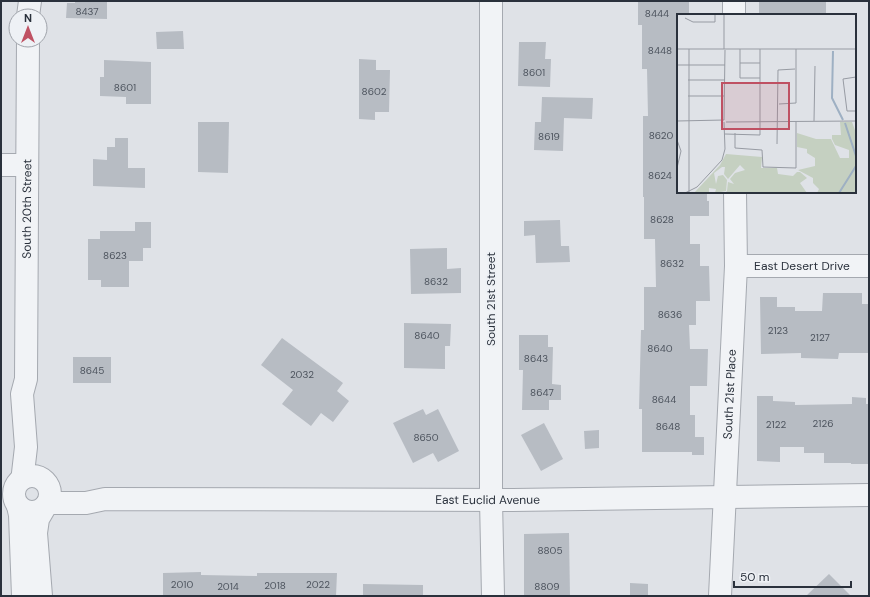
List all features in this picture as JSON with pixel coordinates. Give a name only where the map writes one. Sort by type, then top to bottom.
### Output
[{"type":"street","name":"South 21st Street","points":[[491,1],[491,500],[493,596]]},
{"type":"street","points":[[734,1],[734,14]]},
{"type":"street","name":"South 20th Street","points":[[23,596],[20,515],[26,494],[44,472],[36,432],[34,395],[26,378],[28,48]]},
{"type":"street","points":[[1,165],[27,165]]},
{"type":"street","name":"South 21st Place","points":[[720,596],[736,266],[735,193]]},
{"type":"street","name":"East Desert Drive","points":[[736,266],[869,266]]},
{"type":"street","name":"East Euclid Avenue","points":[[26,494],[86,503],[105,500],[491,500],[869,495]]},
{"type":"street","points":[[26,494],[38,519],[36,533],[41,596]]},
{"type":"building","points":[[75,1],[107,1],[107,19],[66,18],[67,3],[75,3]]},
{"type":"building","points":[[638,1],[689,1],[689,14],[677,14],[677,193],[707,193],[707,201],[709,201],[709,216],[690,216],[690,244],[700,244],[700,266],[709,266],[710,301],[696,301],[696,325],[689,325],[690,349],[708,349],[707,386],[690,386],[690,415],[695,415],[695,437],[704,437],[704,455],[692,455],[692,452],[642,452],[642,409],[639,409],[641,330],[644,330],[644,287],[656,287],[655,239],[644,239],[643,116],[648,116],[647,69],[642,69],[642,25],[638,25]]},
{"type":"building","points":[[759,1],[826,1],[826,14],[759,14]]},
{"type":"building","points":[[183,31],[184,49],[157,49],[156,32]]},
{"type":"building","points":[[519,42],[546,42],[545,59],[551,59],[550,87],[518,86]]},
{"type":"building","points":[[359,59],[376,60],[376,70],[390,70],[389,112],[375,112],[375,120],[359,119]]},
{"type":"building","points":[[104,60],[151,62],[151,104],[126,104],[126,97],[100,96],[100,77],[104,77]]},
{"type":"building","points":[[542,97],[593,98],[592,119],[564,118],[563,151],[534,150],[535,122],[541,122]]},
{"type":"building","points":[[198,122],[229,122],[228,173],[198,172]]},
{"type":"building","points":[[115,138],[128,138],[128,168],[145,168],[145,188],[93,186],[93,159],[107,160],[107,147],[115,147]]},
{"type":"building","points":[[560,220],[561,246],[569,246],[570,262],[536,263],[535,235],[524,236],[524,221]]},
{"type":"building","points":[[135,222],[151,222],[151,248],[143,248],[143,261],[129,261],[129,287],[101,287],[101,280],[88,280],[88,239],[100,239],[100,231],[135,231]]},
{"type":"building","points":[[447,248],[447,269],[461,268],[461,293],[411,294],[410,249]]},
{"type":"building","points":[[823,293],[862,293],[862,304],[869,304],[869,353],[839,353],[838,359],[801,358],[801,353],[761,354],[760,297],[777,297],[777,307],[795,307],[795,311],[822,311]]},
{"type":"building","points":[[404,323],[451,324],[450,346],[445,346],[445,369],[404,368]]},
{"type":"building","points":[[519,335],[548,335],[548,347],[553,347],[552,384],[561,385],[561,400],[549,400],[549,410],[522,410],[523,370],[519,370]]},
{"type":"building","points":[[282,338],[343,383],[337,391],[349,401],[333,422],[321,413],[311,426],[282,404],[293,390],[261,365]]},
{"type":"building","points":[[73,357],[111,357],[111,383],[73,383]]},
{"type":"building","points":[[757,396],[773,396],[773,401],[795,402],[795,405],[852,404],[852,397],[866,398],[866,404],[869,404],[869,464],[824,463],[824,453],[804,453],[804,447],[780,447],[780,462],[757,461]]},
{"type":"building","points":[[423,409],[426,415],[438,409],[459,451],[438,462],[433,453],[413,463],[393,423]]},
{"type":"building","points":[[544,423],[563,459],[541,471],[521,435]]},
{"type":"building","points":[[599,430],[599,448],[585,449],[584,431]]},
{"type":"building","points":[[569,533],[570,596],[524,595],[524,534]]},
{"type":"building","points":[[201,572],[201,575],[257,576],[257,573],[337,573],[336,596],[163,596],[163,573]]},
{"type":"building","points":[[829,574],[851,596],[806,596]]},
{"type":"building","points":[[630,583],[648,584],[648,596],[630,596]]},
{"type":"building","points":[[363,584],[423,585],[423,596],[363,596]]}]
